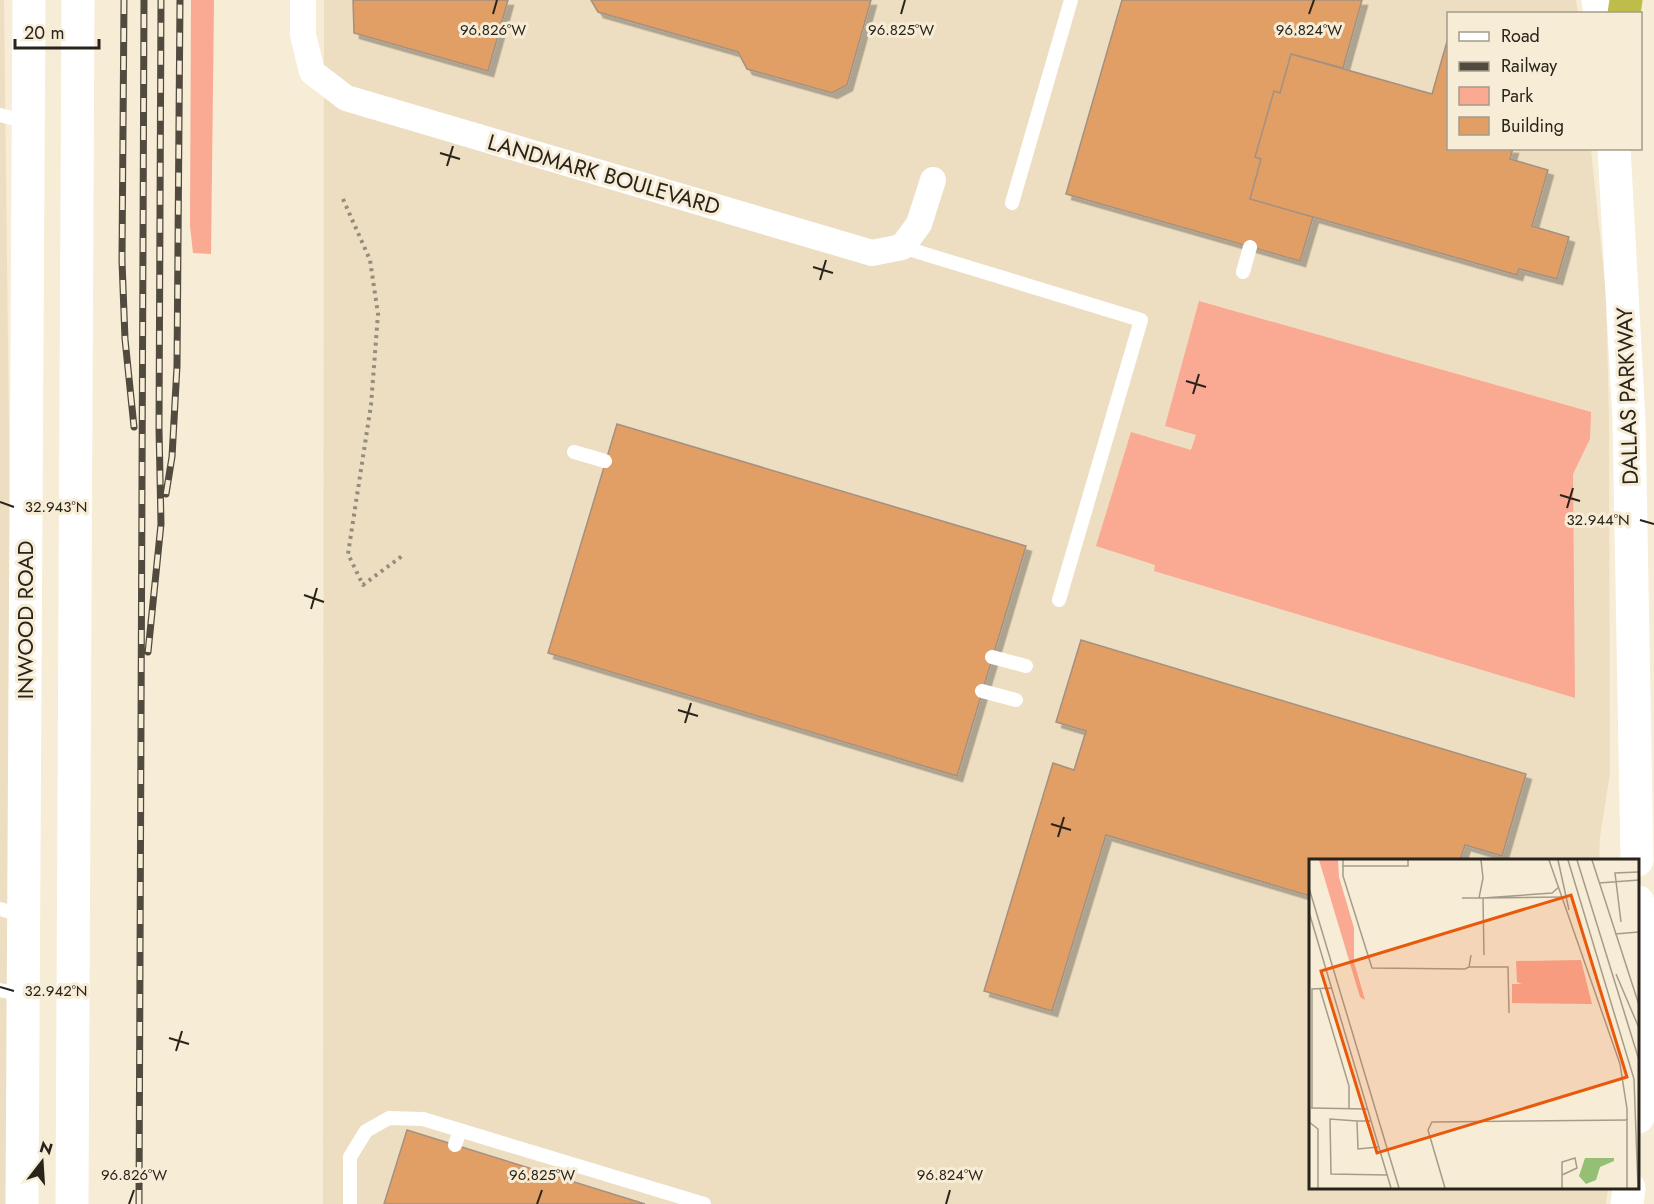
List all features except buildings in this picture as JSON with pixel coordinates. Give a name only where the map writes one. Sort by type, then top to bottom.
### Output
[{"type":"main road","name":"INWOOD ROAD","points":[[22,1204],[17,1168],[12,992],[14,119],[29,0]]},
{"type":"main road","points":[[72,1204],[78,0]]},
{"type":"main road","points":[[14,119],[77,122]]},
{"type":"main road","name":"DALLAS PARKWAY","points":[[1614,150],[1628,401],[1637,859]]},
{"type":"main road","points":[[12,913],[73,916]]},
{"type":"main road","points":[[1627,1204],[1629,1189]]},
{"type":"street","name":"LANDMARK BOULEVARD","points":[[303,0],[303,35],[312,72],[346,98],[872,252],[902,247]]},
{"type":"street","points":[[902,247],[919,224],[933,180]]},
{"type":"lane","points":[[1012,203],[1071,0]]},
{"type":"lane","points":[[902,247],[1141,320],[1059,600]]},
{"type":"lane","points":[[1242,272],[1250,247]]},
{"type":"lane","points":[[574,452],[605,461]]},
{"type":"lane","points":[[992,657],[1026,666]]},
{"type":"lane","points":[[982,691],[1016,700]]},
{"type":"lane","points":[[350,1204],[350,1157],[366,1131],[389,1118],[423,1119],[704,1204]]},
{"type":"lane","points":[[455,1145],[460,1130]]},
{"type":"path","points":[[343,199],[370,260],[378,314],[371,405],[348,554],[363,585],[402,556]]},
{"type":"shaded area","points":[[0,0],[4,0],[15,957],[11,1204],[0,1204]]},
{"type":"shaded area","points":[[324,0],[1576,0],[1578,12],[1447,12],[1447,150],[1591,150],[1606,293],[1609,418],[1610,773],[1600,837],[1599,859],[1309,859],[1309,1189],[1608,1189],[1606,1204],[323,1204]]},
{"type":"green space","points":[[191,0],[214,0],[211,254],[193,253],[190,226]]},
{"type":"green space","points":[[1199,301],[1591,412],[1590,439],[1573,474],[1575,698],[1154,571],[1155,565],[1096,546],[1131,432],[1191,450],[1196,435],[1165,426]]},
{"type":"railway","points":[[124,0],[122,261],[125,339],[134,427]]},
{"type":"railway","points":[[139,1204],[144,0]]},
{"type":"railway","points":[[148,652],[161,524],[159,429],[161,0]]},
{"type":"railway","points":[[166,494],[172,457],[177,366],[180,0]]}]
